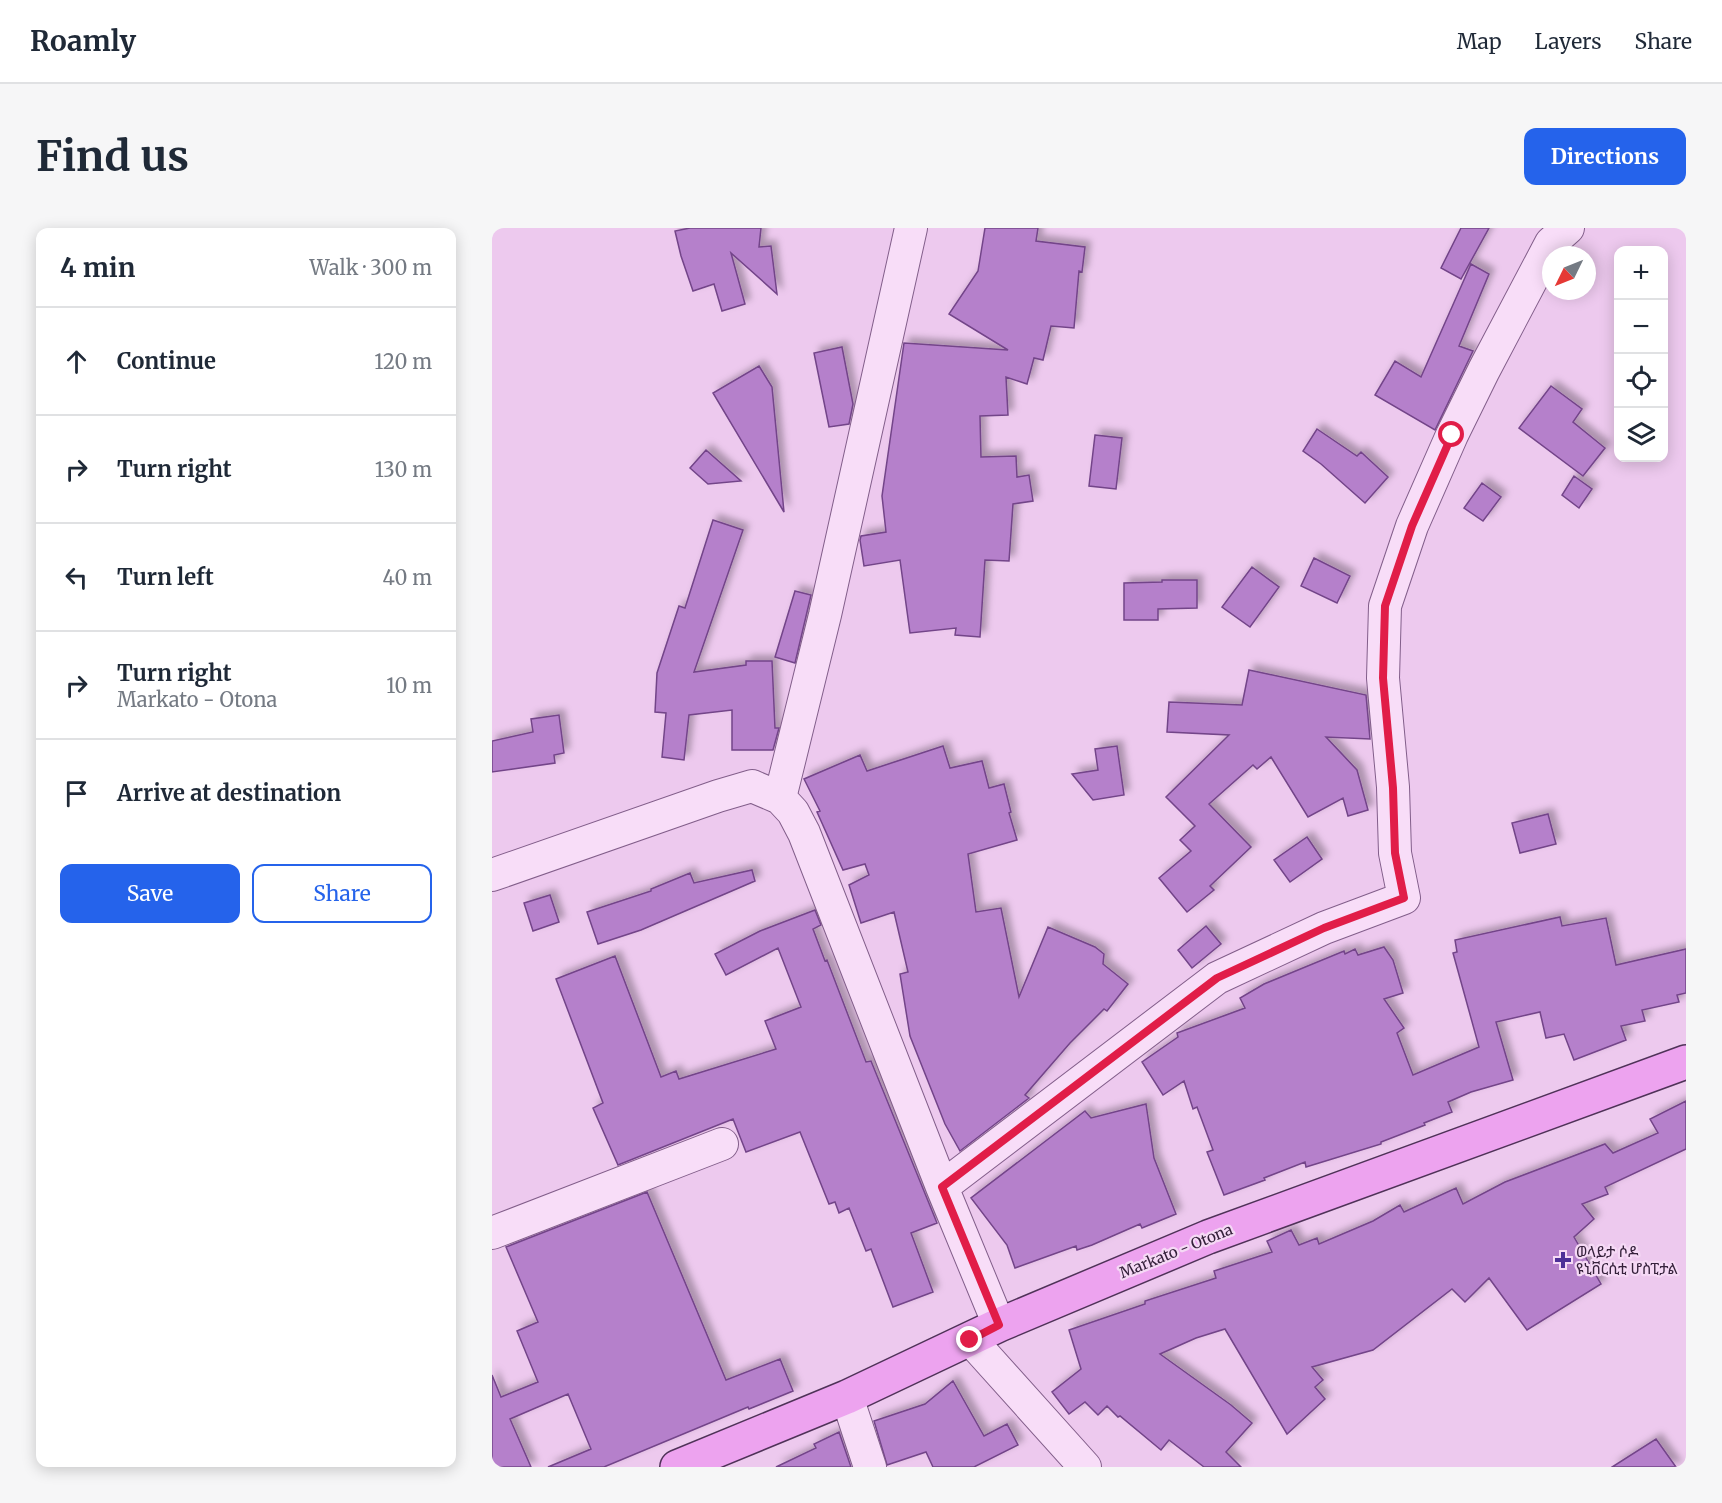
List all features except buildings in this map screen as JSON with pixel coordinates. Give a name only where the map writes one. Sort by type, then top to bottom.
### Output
[{"type":"main road","name":"Markato - Otona","points":[[677,1467],[847,1397],[999,1325],[1208,1237],[1686,1062]]},
{"type":"street","points":[[780,798],[825,615],[911,228]]},
{"type":"street","points":[[942,1187],[1217,978],[1324,928],[1404,898],[1395,853],[1393,788],[1383,678],[1385,606],[1412,526],[1452,435],[1551,243],[1568,228]]},
{"type":"street","points":[[492,875],[752,786],[780,798],[793,812],[804,833],[942,1187],[999,1325]]},
{"type":"street","points":[[492,1233],[722,1144]]},
{"type":"street","points":[[970,1340],[1085,1467]]},
{"type":"street","points":[[847,1397],[870,1467]]},
{"type":"place","name":"ወላይታ ሶዶ ዩኒቨርሲቲ ሆስፒታል","points":[[1563,1260]]},
{"type":"route","points":[[970,1340],[999,1325],[942,1187],[1217,978],[1324,928],[1404,898],[1395,853],[1393,788],[1383,678],[1385,606],[1412,526],[1452,435]]}]
